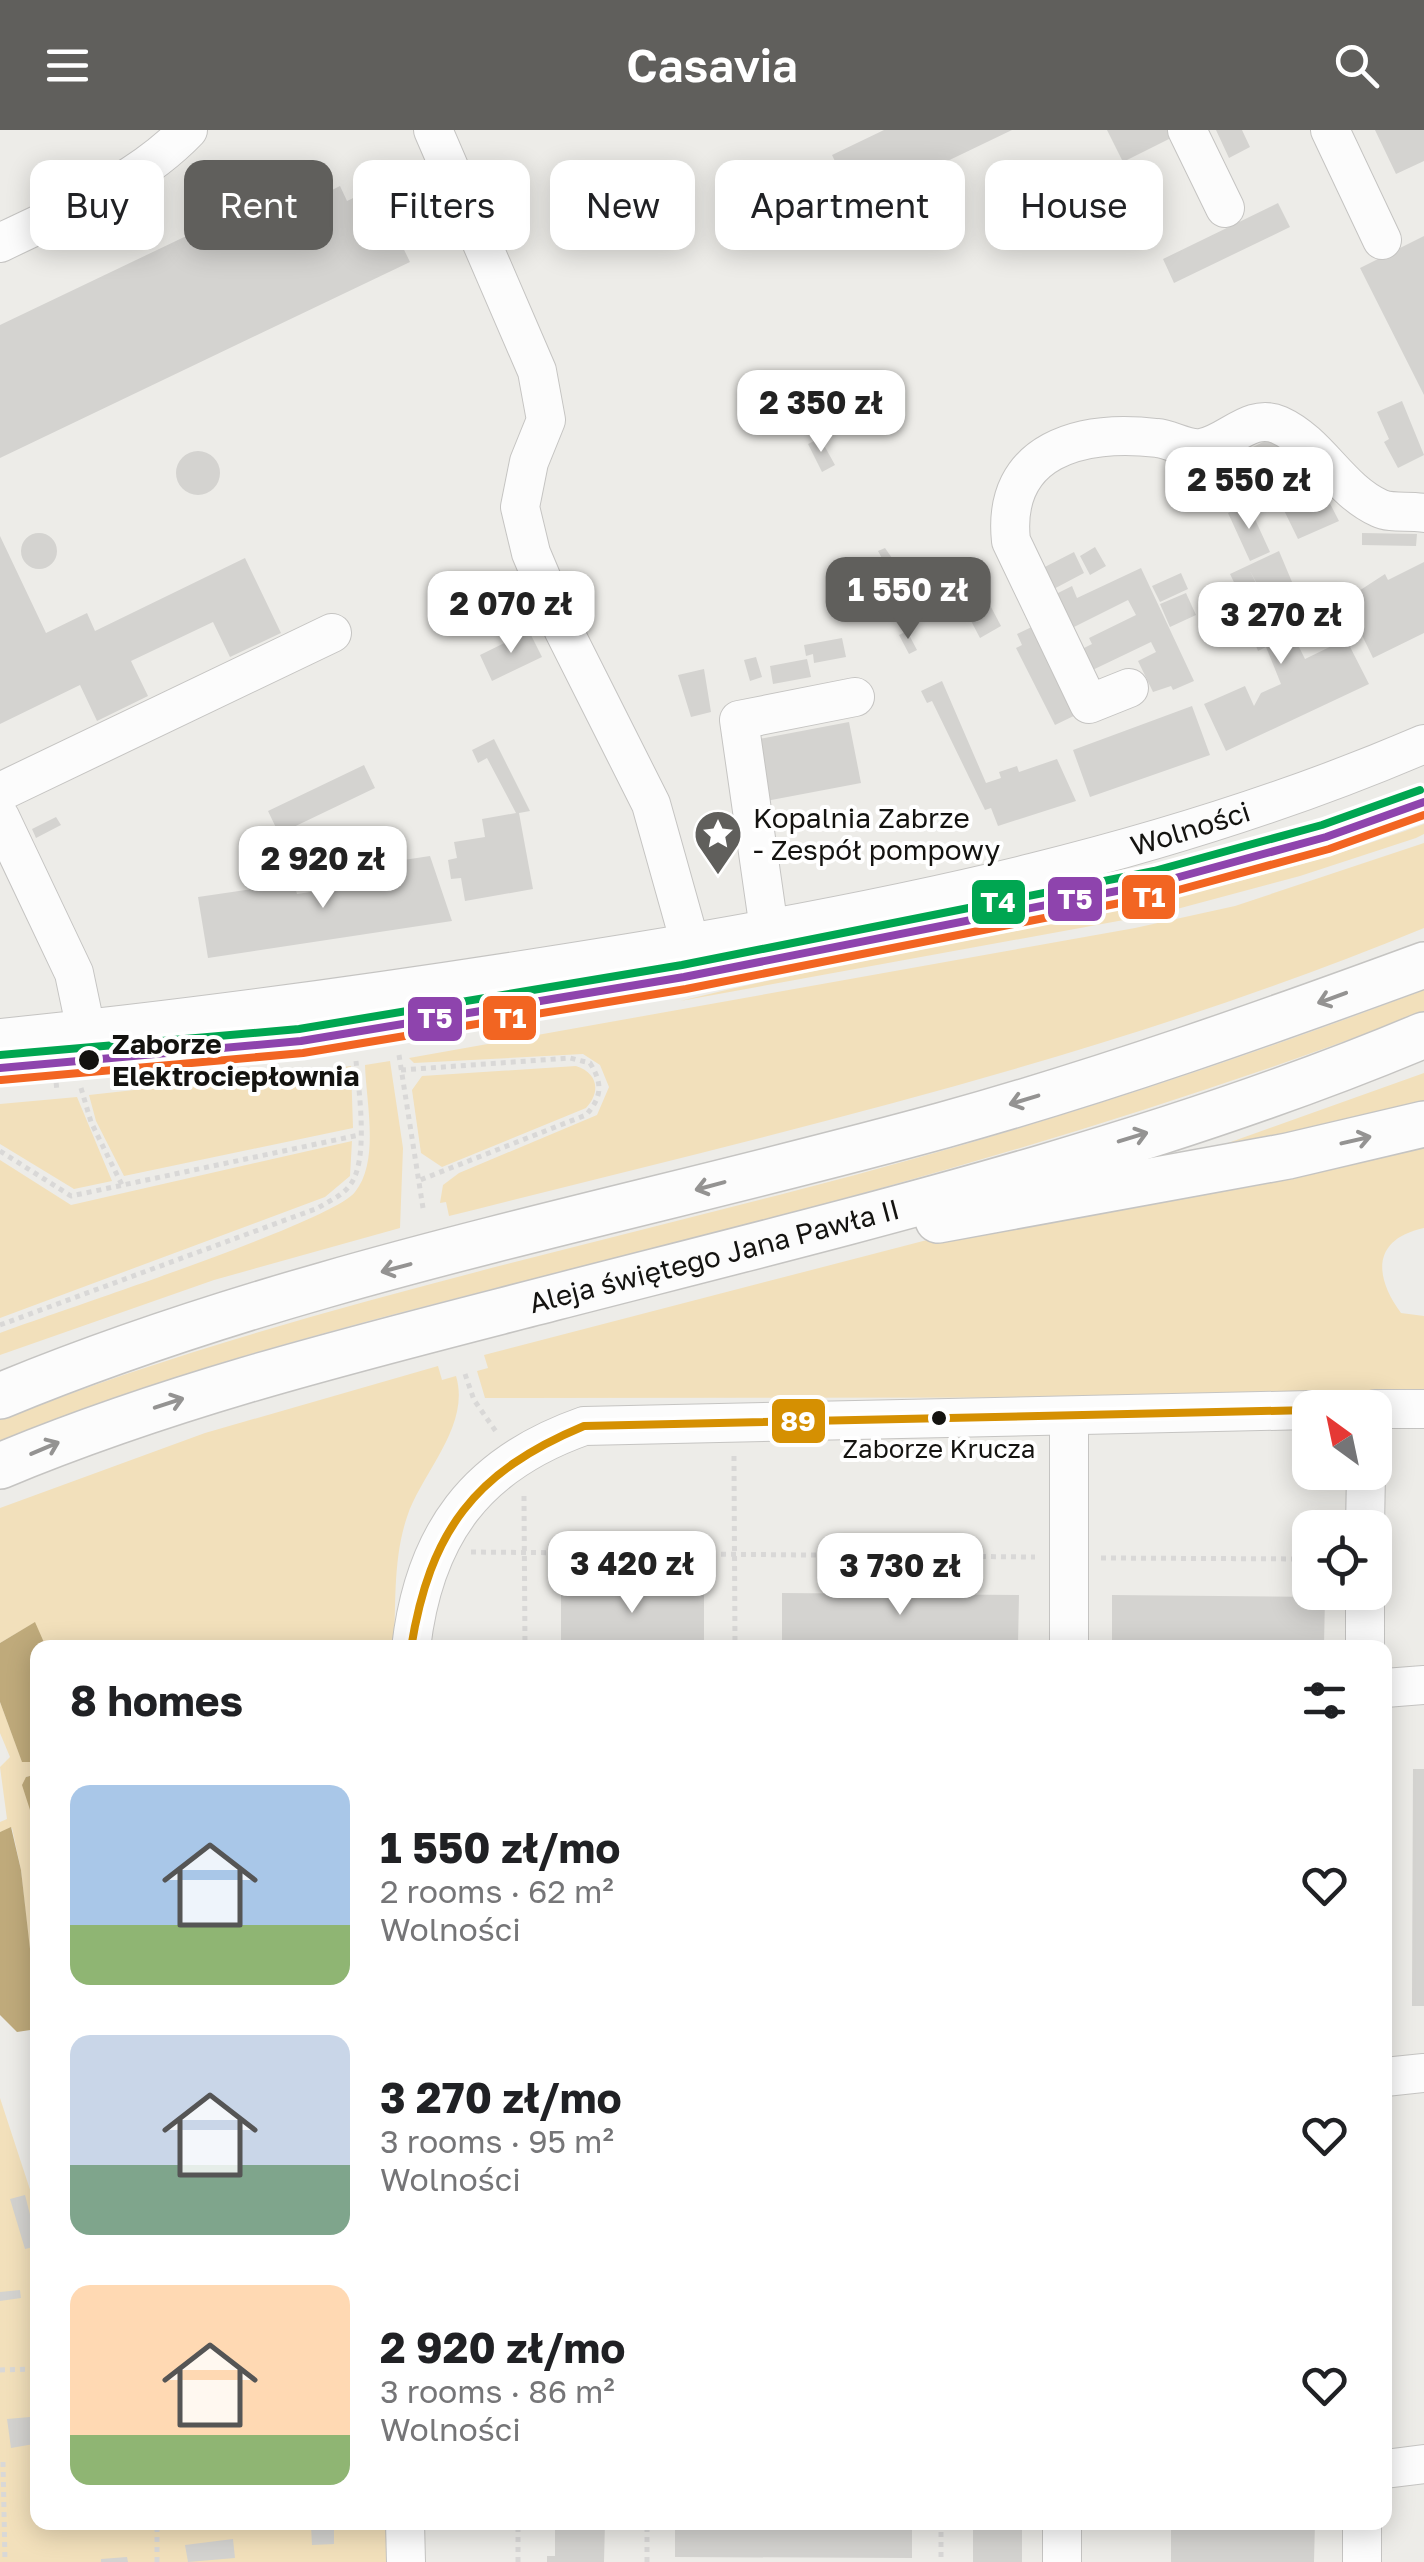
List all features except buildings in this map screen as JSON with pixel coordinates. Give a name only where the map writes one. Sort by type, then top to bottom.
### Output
[{"type":"main road","points":[[0,1396],[225,1314],[1021,1101],[1172,1055],[1424,965]]},
{"type":"main road","name":"Aleja świętego Jana Pawła II","points":[[0,1466],[89,1429],[248,1376],[728,1252],[1130,1139],[1424,1035]]},
{"type":"main road","points":[[728,1252],[1039,1204],[1288,1156],[1424,1124]]},
{"type":"street","points":[[0,242],[125,182],[160,159],[188,130]]},
{"type":"street","points":[[433,130],[537,371],[546,420],[529,462],[520,506],[531,553],[650,804],[690,943]]},
{"type":"street","points":[[1187,130],[1225,208]]},
{"type":"street","points":[[1330,130],[1382,240]]},
{"type":"street","points":[[1129,688],[1089,704],[1011,542],[1008,514],[1019,486],[1038,462],[1068,441],[1108,434],[1162,438],[1200,449],[1261,421],[1277,424],[1304,442],[1380,509],[1424,513]]},
{"type":"street","points":[[0,792],[332,633]]},
{"type":"street","points":[[769,929],[739,720],[855,697]]},
{"type":"street","name":"Wolności","points":[[0,1038],[431,986],[769,929],[992,884],[1108,855],[1300,794],[1424,744]]},
{"type":"street","points":[[0,818],[74,973],[86,1030]]},
{"type":"street","points":[[1392,1408],[1424,1408]]},
{"type":"street","points":[[412,1640],[417,1599],[434,1552],[461,1508],[514,1458],[584,1426],[1292,1411]]},
{"type":"street","points":[[1068,1640],[1069,1418]]},
{"type":"street","points":[[1365,1610],[1365,1640]]},
{"type":"street","points":[[1392,1687],[1424,1684]]},
{"type":"street","points":[[1392,2076],[1424,2073]]},
{"type":"street","points":[[1392,2469],[1424,2464]]},
{"type":"street","points":[[405,2530],[406,2562]]},
{"type":"street","points":[[1062,2530],[1062,2562]]},
{"type":"street","points":[[1362,2530],[1362,2562]]},
{"type":"path","points":[[398,1055],[422,1208]]},
{"type":"path","points":[[401,1070],[570,1058],[590,1063],[600,1080],[598,1101],[586,1114],[420,1180]]},
{"type":"path","points":[[0,1326],[334,1199],[355,1178],[359,1134],[356,1061]]},
{"type":"path","points":[[44,1085],[56,1084]]},
{"type":"path","points":[[81,1088],[91,1122],[122,1185]]},
{"type":"path","points":[[0,1151],[70,1196],[359,1134]]},
{"type":"path","points":[[734,1421],[735,1640]]},
{"type":"path","points":[[434,1552],[1292,1559]]},
{"type":"path","points":[[0,2370],[30,2369]]},
{"type":"path","points":[[3,2462],[6,2562]]},
{"type":"path","points":[[156,2530],[156,2562]]},
{"type":"path","points":[[518,2530],[518,2562]]},
{"type":"path","points":[[647,2530],[647,2562]]},
{"type":"path","points":[[940,2530],[941,2562]]},
{"type":"shaded area","points":[[1424,824],[1424,834],[1416,838],[1300,876],[1162,913],[680,1001],[1241,881]]},
{"type":"shaded area","points":[[1424,843],[1424,928],[1305,974],[1064,1054],[819,1123],[449,1216],[446,1202],[440,1203],[443,1185],[459,1173],[597,1115],[609,1087],[600,1065],[583,1054],[414,1063],[409,1058],[1135,928],[1235,906]]},
{"type":"shaded area","points":[[1424,990],[1424,1012],[1149,1108],[869,1192],[251,1354],[82,1410],[0,1442],[0,1420],[196,1351],[396,1293],[957,1147],[1192,1073]]},
{"type":"shaded area","points":[[390,1061],[403,1148],[400,1228],[214,1280],[0,1355],[0,1333],[247,1245],[335,1206],[355,1192],[363,1179],[369,1148],[365,1065]]},
{"type":"shaded area","points":[[351,1066],[353,1128],[124,1176],[96,1121],[89,1095]]},
{"type":"shaded area","points":[[576,1066],[589,1073],[595,1084],[594,1096],[586,1108],[442,1167],[421,1153],[412,1090],[422,1076]]},
{"type":"shaded area","points":[[1424,1073],[1424,1110],[1225,1147],[1228,1143]]},
{"type":"shaded area","points":[[77,1097],[112,1181],[74,1189],[0,1144],[0,1104]]},
{"type":"shaded area","points":[[1424,1138],[1424,1228],[1395,1241],[1383,1260],[1383,1272],[1401,1313],[1424,1316],[1424,1397],[1392,1397],[1392,1390],[1292,1390],[1292,1397],[485,1398],[477,1371],[488,1368],[484,1355],[927,1240]]},
{"type":"shaded area","points":[[352,1141],[350,1176],[325,1197],[0,1318],[0,1160],[71,1205]]},
{"type":"shaded area","points":[[438,1366],[442,1380],[456,1376],[457,1413],[414,1500],[399,1549],[394,1640],[42,1640],[34,1623],[0,1643],[0,1508],[205,1433]]},
{"type":"shaded area","points":[[35,1622],[43,1640],[30,1640],[30,1762],[22,1762],[0,1702],[0,1643]]},
{"type":"shaded area","points":[[0,1702],[22,1761],[30,1762],[30,1776],[26,1777],[30,1810],[30,1954],[12,1828],[0,1832],[0,1822],[7,1819],[0,1767],[10,1757],[0,1733]]},
{"type":"shaded area","points":[[30,1776],[30,1810],[22,1785]]},
{"type":"shaded area","points":[[11,1827],[21,1870],[30,1949],[30,2030],[17,2032],[0,2015],[0,1832]]},
{"type":"shaded area","points":[[0,2098],[30,2190],[30,2530],[386,2530],[386,2562],[0,2562]]},
{"type":"transit line","name":"T4","points":[[0,1055],[299,1029],[682,965],[1154,871],[1322,825],[1420,790]]},
{"type":"transit line","name":"T5","points":[[0,1068],[301,1041],[684,977],[1157,883],[1326,837],[1424,802]]},
{"type":"transit line","name":"T1","points":[[1,1080],[303,1053],[686,989],[1160,895],[1329,849],[1424,815]]},
{"type":"transit line","name":"89","points":[[413,1640],[431,1570],[463,1510],[513,1464],[584,1426],[1292,1410]]},
{"type":"place","name":"Kopalnia Zabrze - Zespół pompowy","points":[[718,876]]},
{"type":"place","name":"Zaborze Elektrociepłownia","points":[[89,1060]]},
{"type":"place","name":"Zaborze Krucza","points":[[939,1418]]}]
